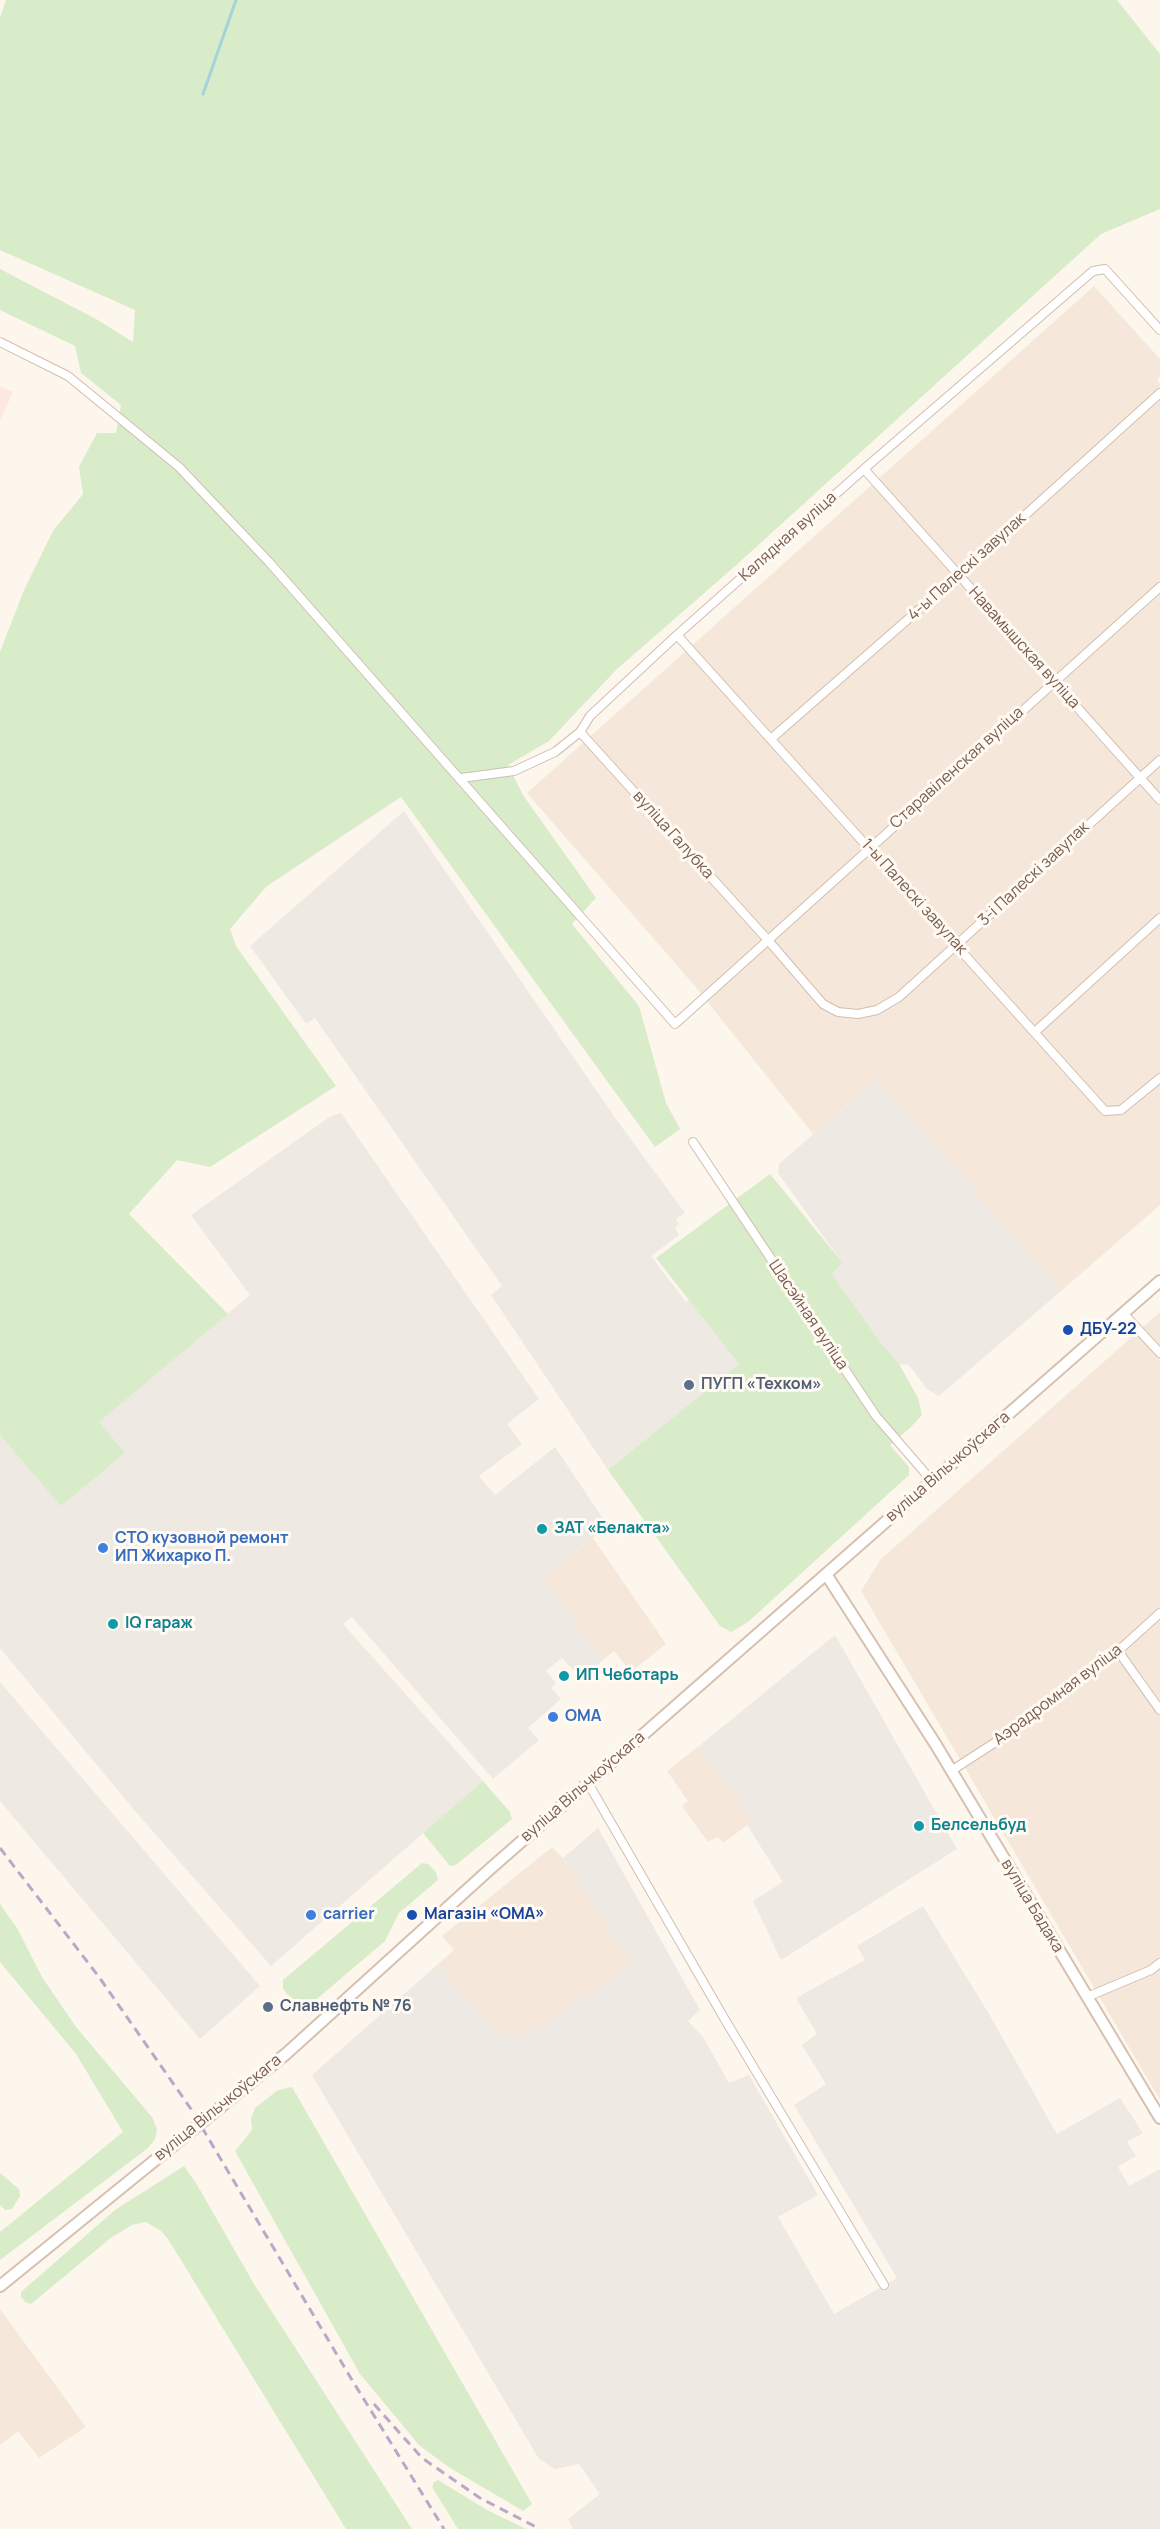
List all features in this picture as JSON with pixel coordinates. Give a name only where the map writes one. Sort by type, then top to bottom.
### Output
[{"type":"main road","name":"вуліца Вільчкоўскага","points":[[0,2286],[287,2053],[588,1783],[1160,1281]]},
{"type":"main road","name":"вуліца Бадака","points":[[826,1574],[951,1771],[1160,2118]]},
{"type":"street","name":"Калядная вуліца","points":[[461,778],[514,771],[555,752],[580,732],[590,716],[677,635],[1093,271],[1105,269],[1160,330]]},
{"type":"street","points":[[0,342],[68,376],[179,467],[269,562],[461,778]]},
{"type":"street","name":"4-ы Палескі завулак","points":[[772,738],[959,575],[1160,393]]},
{"type":"street","name":"Навамышская вуліца","points":[[864,469],[1160,800]]},
{"type":"street","name":"Старавіленская вуліца","points":[[461,778],[675,1024],[1160,587]]},
{"type":"street","name":"1-ы Палескі завулак","points":[[677,635],[1036,1031],[1105,1111],[1121,1110],[1160,1078]]},
{"type":"street","name":"вуліца Галубка","points":[[580,732],[767,939]]},
{"type":"street","name":"3-і Палескі завулак","points":[[767,939],[824,1004],[838,1012],[858,1014],[877,1010],[899,996],[957,945],[1160,760]]},
{"type":"street","points":[[1036,1031],[1160,918]]},
{"type":"street","name":"Шасэйная вуліца","points":[[693,1142],[876,1416],[932,1481]]},
{"type":"street","points":[[1123,1313],[1160,1353]]},
{"type":"street","name":"Аэрадромная вуліца","points":[[951,1771],[1005,1737],[1118,1651],[1160,1613]]},
{"type":"street","points":[[1118,1651],[1160,1710]]},
{"type":"street","points":[[588,1783],[730,2028],[884,2285]]},
{"type":"street","points":[[1087,1997],[1151,1970],[1160,1963]]},
{"type":"shaded area","points":[[1094,286],[1160,359],[1160,377],[1157,380],[1160,384],[1160,1205],[1061,1291],[877,1079],[813,1134],[694,985],[527,793]]},
{"type":"shaded area","points":[[0,386],[13,392],[0,421]]},
{"type":"shaded area","points":[[404,811],[618,1122],[685,1213],[676,1219],[679,1224],[675,1228],[679,1235],[651,1256],[686,1302],[689,1299],[739,1364],[608,1470],[491,1295],[502,1286],[315,1018],[306,1024],[250,946]]},
{"type":"shaded area","points":[[877,1079],[1061,1291],[939,1396],[927,1389],[909,1365],[899,1364],[878,1339],[832,1274],[841,1261],[778,1173],[779,1164]]},
{"type":"shaded area","points":[[341,1113],[539,1399],[507,1424],[522,1444],[479,1476],[495,1495],[555,1447],[608,1526],[542,1577],[603,1660],[582,1680],[562,1658],[546,1671],[556,1683],[551,1688],[561,1699],[528,1728],[539,1740],[493,1779],[352,1617],[343,1624],[483,1781],[271,1966],[135,1811],[0,1648],[0,1435],[61,1505],[125,1453],[98,1422],[250,1295],[191,1215],[331,1116]]},
{"type":"shaded area","points":[[1160,1312],[1160,2100],[861,1591],[881,1559]]},
{"type":"shaded area","points":[[593,1538],[666,1644],[631,1672],[614,1651],[603,1660],[542,1577]]},
{"type":"shaded area","points":[[835,1635],[957,1849],[781,1960],[753,1901],[783,1882],[747,1825],[753,1821],[699,1746]]},
{"type":"shaded area","points":[[0,1682],[260,1986],[200,2039],[0,1801]]},
{"type":"shaded area","points":[[699,1746],[753,1821],[723,1843],[718,1837],[708,1842],[682,1806],[688,1801],[667,1771]]},
{"type":"shaded area","points":[[598,1828],[700,2010],[688,2021],[703,2037],[729,2083],[749,2075],[818,2195],[778,2217],[834,2314],[897,2278],[794,2105],[826,2084],[802,2045],[817,2034],[796,1998],[865,1960],[857,1946],[923,1906],[989,2014],[1057,2134],[1120,2098],[1143,2133],[1127,2142],[1136,2156],[1118,2167],[1129,2186],[1160,2169],[1160,2529],[573,2529],[568,2519],[600,2494],[579,2464],[555,2469],[539,2459],[312,2075],[437,1965],[502,2035],[529,2034],[628,1968],[630,1960],[563,1858]]},
{"type":"shaded area","points":[[552,1847],[563,1858],[631,1960],[628,1968],[529,2034],[501,2035],[437,1965],[454,1950],[442,1936]]},
{"type":"shaded area","points":[[0,2309],[86,2427],[39,2458],[18,2431],[0,2445]]},
{"type":"green space","points":[[6,0],[1117,0],[1160,54],[1160,209],[1101,234],[733,568],[617,669],[549,741],[508,765],[523,795],[596,898],[572,924],[639,1006],[666,1103],[680,1129],[655,1147],[401,797],[267,886],[230,929],[236,946],[336,1086],[210,1167],[177,1160],[129,1214],[228,1314],[99,1422],[125,1453],[61,1506],[0,1435],[0,652],[24,590],[53,531],[83,494],[79,467],[97,433],[116,433],[121,405],[81,373],[75,346],[0,310],[0,269],[96,319],[133,342],[135,310],[0,250],[0,17]]},
{"type":"green space","points":[[770,1174],[842,1262],[832,1274],[878,1339],[899,1364],[918,1398],[922,1415],[890,1445],[909,1467],[909,1475],[748,1622],[731,1632],[720,1626],[608,1470],[739,1364],[656,1258]]},
{"type":"green space","points":[[483,1781],[510,1812],[512,1819],[456,1865],[450,1866],[423,1833]]},
{"type":"green space","points":[[422,1863],[428,1864],[436,1872],[438,1880],[399,1913],[385,1941],[305,2009],[286,1993],[283,1980]]},
{"type":"green space","points":[[0,1904],[17,1928],[42,1977],[76,2027],[152,2117],[157,2129],[155,2139],[148,2148],[0,2260],[0,2232],[123,2132],[76,2054],[0,1962]]},
{"type":"green space","points":[[292,2087],[532,2504],[523,2511],[447,2466],[419,2445],[360,2374],[235,2151],[252,2130],[251,2118],[255,2108],[278,2090]]},
{"type":"green space","points":[[184,2166],[254,2284],[412,2529],[346,2529],[168,2239],[160,2230],[146,2222],[132,2225],[112,2237],[31,2304],[25,2302],[21,2297],[21,2292],[115,2210]]},
{"type":"green space","points":[[0,2173],[19,2189],[20,2196],[12,2209],[5,2210],[0,2205]]},
{"type":"green space","points":[[438,2480],[487,2510],[526,2529],[458,2529],[432,2487]]},
{"type":"waterway","points":[[203,94],[236,0]]},
{"type":"railway","points":[[0,1848],[99,1977],[191,2109],[352,2380],[444,2529]]},
{"type":"railway","points":[[374,2404],[422,2458],[480,2498],[540,2529]]},
{"type":"place","name":"ДБУ-22","points":[[1068,1330]]},
{"type":"place","name":"ПУГП «Техком»","points":[[689,1385]]},
{"type":"place","name":"ЗАТ «Белакта»","points":[[542,1529]]},
{"type":"place","name":"СТО кузовной ремонт ИП Жихарко П.","points":[[103,1548]]},
{"type":"place","name":"IQ гараж","points":[[113,1624]]},
{"type":"place","name":"ИП Чеботарь","points":[[564,1676]]},
{"type":"place","name":"ОМА","points":[[553,1717]]},
{"type":"place","name":"Белсельбуд","points":[[919,1826]]},
{"type":"place","name":"carrier","points":[[311,1915]]},
{"type":"place","name":"Магазін «ОМА»","points":[[412,1915]]},
{"type":"place","name":"Славнефть № 76","points":[[268,2007]]}]
